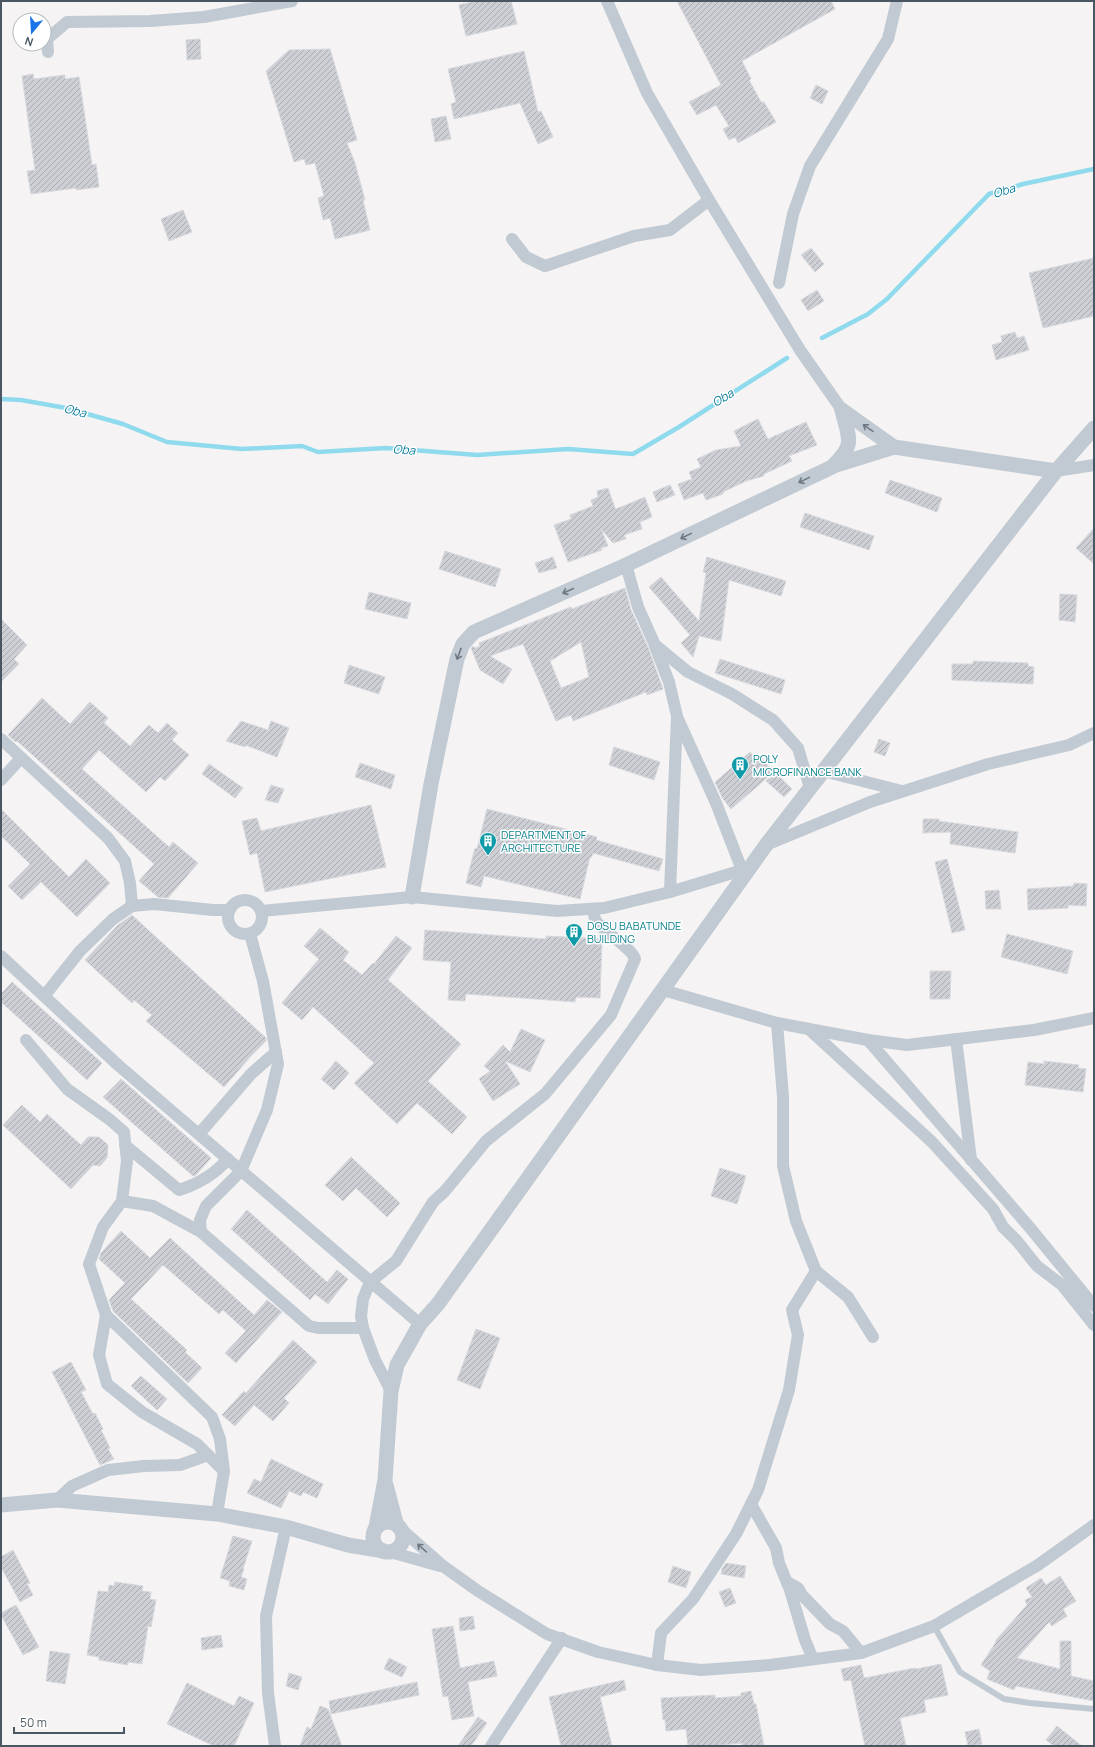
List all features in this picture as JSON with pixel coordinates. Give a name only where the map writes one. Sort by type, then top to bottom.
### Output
[{"type":"street","points":[[52,35],[67,22],[150,21],[204,17],[292,1]]},
{"type":"street","points":[[607,1],[647,93],[709,200],[800,350],[842,410],[894,446],[1056,471],[1094,465]]},
{"type":"street","points":[[779,284],[793,214],[810,166],[844,114],[888,39],[897,1]]},
{"type":"street","points":[[512,239],[526,257],[546,266],[634,236],[670,230],[709,200]]},
{"type":"street","points":[[832,467],[845,454],[849,446],[849,437],[842,410]]},
{"type":"street","points":[[385,1480],[403,1536],[402,1543],[397,1549],[387,1552],[377,1547],[373,1540],[385,1480],[391,1391],[397,1365],[420,1324],[438,1304],[663,990],[746,869],[1056,471],[1094,428]]},
{"type":"street","points":[[412,896],[431,784],[457,659],[463,644],[474,632],[626,565],[832,467],[894,446]]},
{"type":"street","points":[[626,565],[638,607],[669,682],[677,716],[746,869]]},
{"type":"street","points":[[655,645],[688,672],[732,694],[773,720],[798,748],[810,788]]},
{"type":"street","points":[[670,892],[677,716]]},
{"type":"street","points":[[766,845],[870,802],[988,764],[1069,745],[1094,733]]},
{"type":"street","points":[[1,739],[108,838],[125,861],[130,884],[132,906]]},
{"type":"street","points":[[1,780],[21,758]]},
{"type":"street","points":[[823,771],[903,791]]},
{"type":"street","points":[[262,911],[412,896],[557,911],[593,909],[604,908],[670,892],[746,869]]},
{"type":"street","points":[[243,900],[254,903],[262,911],[262,922],[255,931],[250,934],[239,933],[231,926],[228,916],[230,910],[233,906],[243,900]]},
{"type":"street","points":[[45,995],[80,951],[113,919],[132,906],[154,904],[213,910],[230,910]]},
{"type":"street","points":[[391,1391],[375,1360],[363,1328],[361,1316],[363,1299],[370,1282],[396,1261],[433,1202],[486,1141],[545,1094],[611,1015],[635,959],[633,954],[609,935],[595,920],[593,909]]},
{"type":"street","points":[[201,1232],[200,1220],[206,1206],[242,1171],[267,1110],[278,1064],[263,981],[250,934]]},
{"type":"street","points":[[1,956],[45,995],[118,1065],[420,1324]]},
{"type":"street","points":[[663,990],[777,1023],[811,1031],[907,1045],[1034,1030],[1094,1018]]},
{"type":"street","points":[[777,1023],[783,1097],[783,1166],[796,1221],[816,1271],[848,1296],[873,1337]]},
{"type":"street","points":[[811,1031],[932,1142],[993,1209],[1003,1227],[1038,1266],[1062,1286],[1094,1325]]},
{"type":"street","points":[[956,1039],[971,1160]]},
{"type":"street","points":[[26,1040],[67,1089],[109,1119],[124,1132],[127,1162],[122,1201],[103,1227],[89,1264],[106,1315],[212,1417],[220,1439],[224,1471],[217,1514]]},
{"type":"street","points":[[868,1040],[1094,1306]]},
{"type":"street","points":[[199,1134],[251,1074],[276,1052]]},
{"type":"street","points":[[125,1145],[179,1190],[219,1170],[228,1159]]},
{"type":"street","points":[[122,1201],[153,1206],[201,1232],[309,1326],[318,1328],[363,1328]]},
{"type":"street","points":[[657,1665],[661,1632],[693,1599],[736,1534],[758,1490],[789,1390],[798,1335],[792,1310],[816,1271]]},
{"type":"street","points":[[106,1315],[99,1355],[107,1384],[142,1412],[192,1441],[224,1471]]},
{"type":"street","points":[[57,1500],[72,1486],[108,1470],[144,1466],[180,1465],[208,1455]]},
{"type":"street","points":[[1,1505],[57,1500],[217,1514],[286,1527],[348,1544],[443,1566]]},
{"type":"street","points":[[751,1504],[767,1532],[773,1539],[779,1563],[813,1659]]},
{"type":"street","points":[[330,1538],[354,1538],[375,1529],[382,1522],[389,1521],[399,1526],[443,1566],[478,1591],[547,1634],[562,1638],[598,1652],[657,1665],[701,1670],[770,1665],[861,1653],[934,1626],[1038,1565],[1094,1525]]},
{"type":"street","points":[[275,1746],[268,1693],[266,1616],[286,1527]]},
{"type":"street","points":[[787,1582],[798,1588],[802,1595],[830,1624],[843,1631],[861,1653]]},
{"type":"street","points":[[491,1746],[562,1638]]},
{"type":"lane","points":[[934,1626],[960,1672],[1004,1698],[1030,1703],[1094,1709]]},
{"type":"building","points":[[476,1],[511,1],[517,24],[466,36],[459,5]]},
{"type":"building","points":[[677,1],[831,1],[835,9],[742,61],[751,79],[749,80],[761,102],[764,102],[776,122],[738,143],[735,137],[729,140],[723,129],[729,126],[716,105],[697,115],[689,102],[721,85]]},
{"type":"building","points":[[200,39],[201,59],[187,60],[186,40]]},
{"type":"building","points":[[330,49],[357,140],[347,143],[355,163],[365,200],[363,200],[370,230],[335,239],[330,218],[323,220],[318,198],[324,196],[315,163],[306,165],[304,159],[294,162],[266,71],[289,50]]},
{"type":"building","points":[[524,51],[538,112],[541,111],[553,137],[538,144],[520,103],[454,119],[451,104],[456,102],[448,69]]},
{"type":"building","points":[[33,74],[34,79],[65,75],[65,79],[79,77],[92,165],[96,164],[99,187],[76,190],[76,188],[31,194],[27,171],[35,170],[22,76]]},
{"type":"building","points":[[816,85],[828,91],[822,104],[810,98]]},
{"type":"building","points":[[446,116],[451,139],[435,142],[431,119]]},
{"type":"building","points":[[183,210],[192,232],[169,241],[161,219]]},
{"type":"building","points":[[811,248],[824,264],[815,272],[801,255]]},
{"type":"building","points":[[1094,258],[1094,316],[1043,328],[1029,273]]},
{"type":"building","points":[[817,290],[824,301],[808,311],[801,300]]},
{"type":"building","points":[[1015,332],[1017,338],[1024,336],[1029,350],[996,360],[992,345],[1002,342],[1001,336]]},
{"type":"building","points":[[758,419],[768,439],[806,422],[817,445],[789,456],[792,461],[764,474],[764,476],[746,481],[723,492],[723,494],[706,500],[703,493],[684,500],[678,484],[692,479],[689,472],[701,467],[697,459],[716,450],[741,446],[734,431]]},
{"type":"building","points":[[890,480],[942,498],[937,512],[885,493]]},
{"type":"building","points":[[670,485],[675,495],[657,502],[653,492]]},
{"type":"building","points":[[608,488],[616,509],[645,497],[652,517],[640,522],[642,529],[624,535],[626,539],[613,543],[601,529],[608,546],[601,548],[602,550],[568,562],[554,525],[571,519],[570,515],[593,506],[591,500],[598,497],[597,491]]},
{"type":"building","points":[[805,513],[874,536],[869,550],[800,527]]},
{"type":"building","points":[[1094,528],[1094,564],[1076,548]]},
{"type":"building","points":[[445,551],[501,569],[495,587],[439,569]]},
{"type":"building","points":[[553,557],[557,568],[539,573],[535,563]]},
{"type":"building","points":[[707,557],[786,581],[781,596],[729,580],[721,641],[699,636],[693,657],[681,643],[690,635],[649,587],[661,577],[699,621],[706,573],[703,572]]},
{"type":"building","points":[[625,588],[631,610],[648,647],[663,689],[647,695],[646,692],[573,721],[571,715],[556,721],[523,644],[490,656],[512,669],[503,684],[480,670],[471,648],[473,646],[475,648],[480,646],[479,643],[571,607],[572,609]],"holes":[[[581,642],[589,677],[561,688],[550,661]]]},
{"type":"building","points":[[369,592],[411,603],[407,619],[365,609]]},
{"type":"building","points":[[1060,594],[1077,595],[1075,622],[1059,620]]},
{"type":"building","points":[[1,619],[27,645],[14,659],[19,664],[1,682]]},
{"type":"building","points":[[720,659],[785,680],[781,694],[715,673]]},
{"type":"building","points":[[973,661],[1028,663],[1028,666],[1034,667],[1033,684],[952,680],[952,664],[973,664]]},
{"type":"building","points":[[349,665],[385,677],[379,694],[344,683]]},
{"type":"building","points":[[42,698],[70,724],[90,702],[108,718],[104,723],[130,746],[149,725],[158,733],[167,723],[178,733],[172,740],[189,755],[165,781],[160,777],[146,792],[99,750],[82,769],[169,847],[173,842],[198,863],[168,898],[158,897],[139,881],[154,864],[17,741],[16,742],[8,735]]},
{"type":"building","points":[[241,721],[268,730],[271,721],[289,728],[277,757],[245,745],[245,747],[226,741]]},
{"type":"building","points":[[879,739],[890,743],[885,756],[874,752]]},
{"type":"building","points":[[614,747],[660,762],[654,780],[609,765]]},
{"type":"building","name":"POLY MICROFINANCE BANK","points":[[750,752],[753,756],[757,753],[774,772],[731,809],[723,799],[715,782]]},
{"type":"building","points":[[360,763],[395,775],[391,789],[355,777]]},
{"type":"building","points":[[209,764],[243,788],[235,798],[202,774]]},
{"type":"building","points":[[776,773],[792,789],[784,797],[766,781]]},
{"type":"building","points":[[271,785],[284,789],[278,803],[265,800]]},
{"type":"building","points":[[371,805],[386,867],[265,892],[257,853],[250,855],[242,821],[257,818],[261,831]]},
{"type":"building","points":[[1,809],[69,877],[86,859],[110,883],[77,917],[41,882],[22,900],[8,886],[30,864],[1,836]]},
{"type":"building","name":"DEPARTMENT OF ARCHITECTURE","points":[[487,809],[597,837],[596,840],[663,859],[659,871],[593,853],[591,858],[590,857],[580,899],[484,876],[481,887],[466,883],[475,848],[477,849]]},
{"type":"building","points":[[923,819],[939,819],[939,821],[1018,832],[1015,853],[950,844],[951,832],[923,833]]},
{"type":"building","points":[[947,859],[965,930],[952,933],[935,862]]},
{"type":"building","points":[[1074,883],[1087,884],[1086,906],[1068,905],[1068,908],[1028,910],[1027,889],[1073,886]]},
{"type":"building","points":[[999,890],[1001,909],[986,909],[985,891]]},
{"type":"building","points":[[132,915],[266,1038],[266,1041],[224,1087],[146,1021],[152,1015],[134,1000],[132,1003],[85,960],[118,925]]},
{"type":"building","points":[[320,928],[349,952],[343,960],[362,975],[373,963],[374,964],[396,936],[412,948],[388,980],[461,1044],[428,1081],[467,1117],[452,1134],[417,1103],[397,1124],[354,1083],[374,1063],[313,1007],[302,1020],[282,1003],[319,959],[304,946]]},
{"type":"building","points":[[425,930],[546,939],[546,936],[602,939],[600,998],[576,997],[575,1002],[466,994],[465,1001],[448,1000],[451,962],[423,960]]},
{"type":"building","points":[[1007,934],[1073,951],[1067,974],[1001,957]]},
{"type":"building","points":[[930,971],[951,971],[950,999],[930,999]]},
{"type":"building","points":[[12,982],[102,1063],[87,1080],[1,1002],[1,994]]},
{"type":"building","points":[[521,1029],[545,1040],[530,1072],[505,1061],[520,1084],[493,1101],[479,1079],[490,1071],[484,1066],[503,1045],[510,1052]]},
{"type":"building","points":[[336,1061],[349,1073],[334,1090],[321,1079]]},
{"type":"building","points":[[1044,1061],[1079,1065],[1078,1068],[1086,1069],[1083,1092],[1025,1085],[1028,1062],[1044,1064]]},
{"type":"building","points":[[121,1079],[211,1158],[196,1175],[193,1176],[103,1097]]},
{"type":"building","points":[[22,1105],[40,1122],[47,1114],[81,1145],[88,1137],[99,1137],[108,1145],[107,1158],[100,1166],[93,1165],[71,1189],[3,1125]]},
{"type":"building","points":[[351,1157],[400,1203],[387,1217],[356,1188],[343,1201],[325,1185]]},
{"type":"building","points":[[720,1168],[746,1176],[737,1204],[711,1196]]},
{"type":"building","points":[[247,1210],[327,1282],[337,1270],[348,1279],[328,1304],[315,1294],[310,1300],[231,1229]]},
{"type":"building","points":[[121,1231],[150,1258],[170,1238],[254,1315],[267,1300],[282,1312],[236,1363],[225,1353],[246,1331],[223,1310],[219,1314],[163,1265],[131,1299],[187,1350],[185,1352],[202,1368],[188,1383],[113,1311],[109,1300],[125,1283],[99,1259],[101,1253]]},
{"type":"building","points":[[476,1329],[500,1338],[480,1389],[457,1380]]},
{"type":"building","points":[[293,1340],[317,1362],[284,1398],[289,1403],[273,1421],[254,1405],[235,1426],[222,1415],[244,1391],[246,1393]]},
{"type":"building","points":[[71,1362],[86,1390],[81,1392],[93,1414],[95,1413],[103,1429],[101,1430],[110,1448],[108,1449],[114,1459],[100,1465],[52,1372]]},
{"type":"building","points":[[141,1376],[167,1399],[157,1410],[131,1386]]},
{"type":"building","points":[[271,1459],[323,1484],[317,1498],[303,1492],[301,1496],[289,1491],[281,1508],[247,1493],[254,1479],[261,1482]]},
{"type":"building","points":[[233,1536],[252,1541],[241,1577],[247,1579],[244,1590],[229,1586],[230,1581],[220,1578]]},
{"type":"building","points":[[13,1550],[30,1583],[27,1584],[33,1595],[20,1602],[1,1567],[1,1557]]},
{"type":"building","points":[[726,1563],[746,1566],[744,1578],[721,1574]]},
{"type":"building","points":[[673,1566],[691,1572],[686,1588],[668,1582]]},
{"type":"building","points":[[1060,1576],[1076,1601],[1063,1609],[1067,1616],[1052,1626],[1049,1622],[1017,1658],[1060,1669],[1060,1641],[1071,1641],[1071,1676],[1094,1681],[1094,1701],[1016,1686],[1014,1690],[987,1679],[990,1671],[981,1665],[996,1642],[995,1641],[1027,1605],[1025,1600],[1032,1597],[1026,1588],[1041,1578],[1046,1585]]},
{"type":"building","points":[[115,1582],[143,1586],[142,1591],[151,1592],[150,1599],[156,1600],[151,1627],[148,1626],[142,1664],[128,1662],[128,1665],[99,1660],[99,1657],[87,1655],[98,1591],[108,1592],[109,1585],[114,1586]]},
{"type":"building","points":[[730,1588],[736,1603],[725,1607],[719,1592]]},
{"type":"building","points":[[16,1605],[39,1647],[23,1655],[1,1615],[1,1613]]},
{"type":"building","points":[[473,1616],[475,1629],[460,1631],[459,1618]]},
{"type":"building","points":[[453,1626],[460,1668],[494,1661],[497,1676],[468,1682],[474,1716],[452,1720],[448,1696],[443,1697],[432,1629]]},
{"type":"building","points":[[221,1635],[223,1647],[202,1650],[201,1638]]},
{"type":"building","points":[[50,1651],[70,1654],[65,1684],[46,1681]]},
{"type":"building","points":[[389,1658],[407,1667],[402,1677],[384,1669]]},
{"type":"building","points":[[941,1664],[948,1695],[924,1700],[926,1712],[900,1718],[906,1746],[865,1746],[851,1680],[844,1681],[841,1669],[861,1665],[864,1678]]},
{"type":"building","points":[[289,1673],[302,1677],[298,1690],[286,1686]]},
{"type":"building","points":[[624,1680],[626,1690],[600,1697],[612,1746],[561,1746],[549,1697]]},
{"type":"building","points":[[417,1682],[419,1695],[331,1714],[329,1701]]},
{"type":"building","points":[[187,1683],[234,1706],[239,1696],[254,1703],[234,1746],[214,1746],[167,1724]]},
{"type":"building","points":[[751,1691],[754,1704],[756,1704],[764,1746],[742,1746],[742,1743],[710,1746],[688,1746],[686,1729],[666,1731],[665,1720],[663,1720],[661,1698],[715,1695],[715,1698],[741,1696],[741,1693]]},
{"type":"building","points":[[320,1706],[328,1709],[342,1746],[300,1746],[307,1727],[311,1729]]},
{"type":"building","points":[[478,1717],[487,1723],[471,1746],[458,1746]]},
{"type":"building","points":[[1057,1726],[1082,1746],[1054,1746],[1046,1740]]},
{"type":"building","points":[[979,1729],[982,1744],[968,1746],[965,1732]]},
{"type":"waterway","name":"Oba","points":[[822,338],[868,314],[887,299],[989,194],[1023,184],[1094,169]]},
{"type":"waterway","name":"Oba","points":[[1,399],[21,400],[66,408],[123,424],[167,442],[242,449],[302,446],[318,452],[386,448],[477,455],[568,449],[633,454],[679,427],[787,358]]},
{"type":"place","name":"POLY MICROFINANCE BANK","points":[[740,780]]},
{"type":"place","name":"DEPARTMENT OF ARCHITECTURE","points":[[488,856]]},
{"type":"place","name":"DOSU BABATUNDE BUILDING","points":[[574,947]]}]
